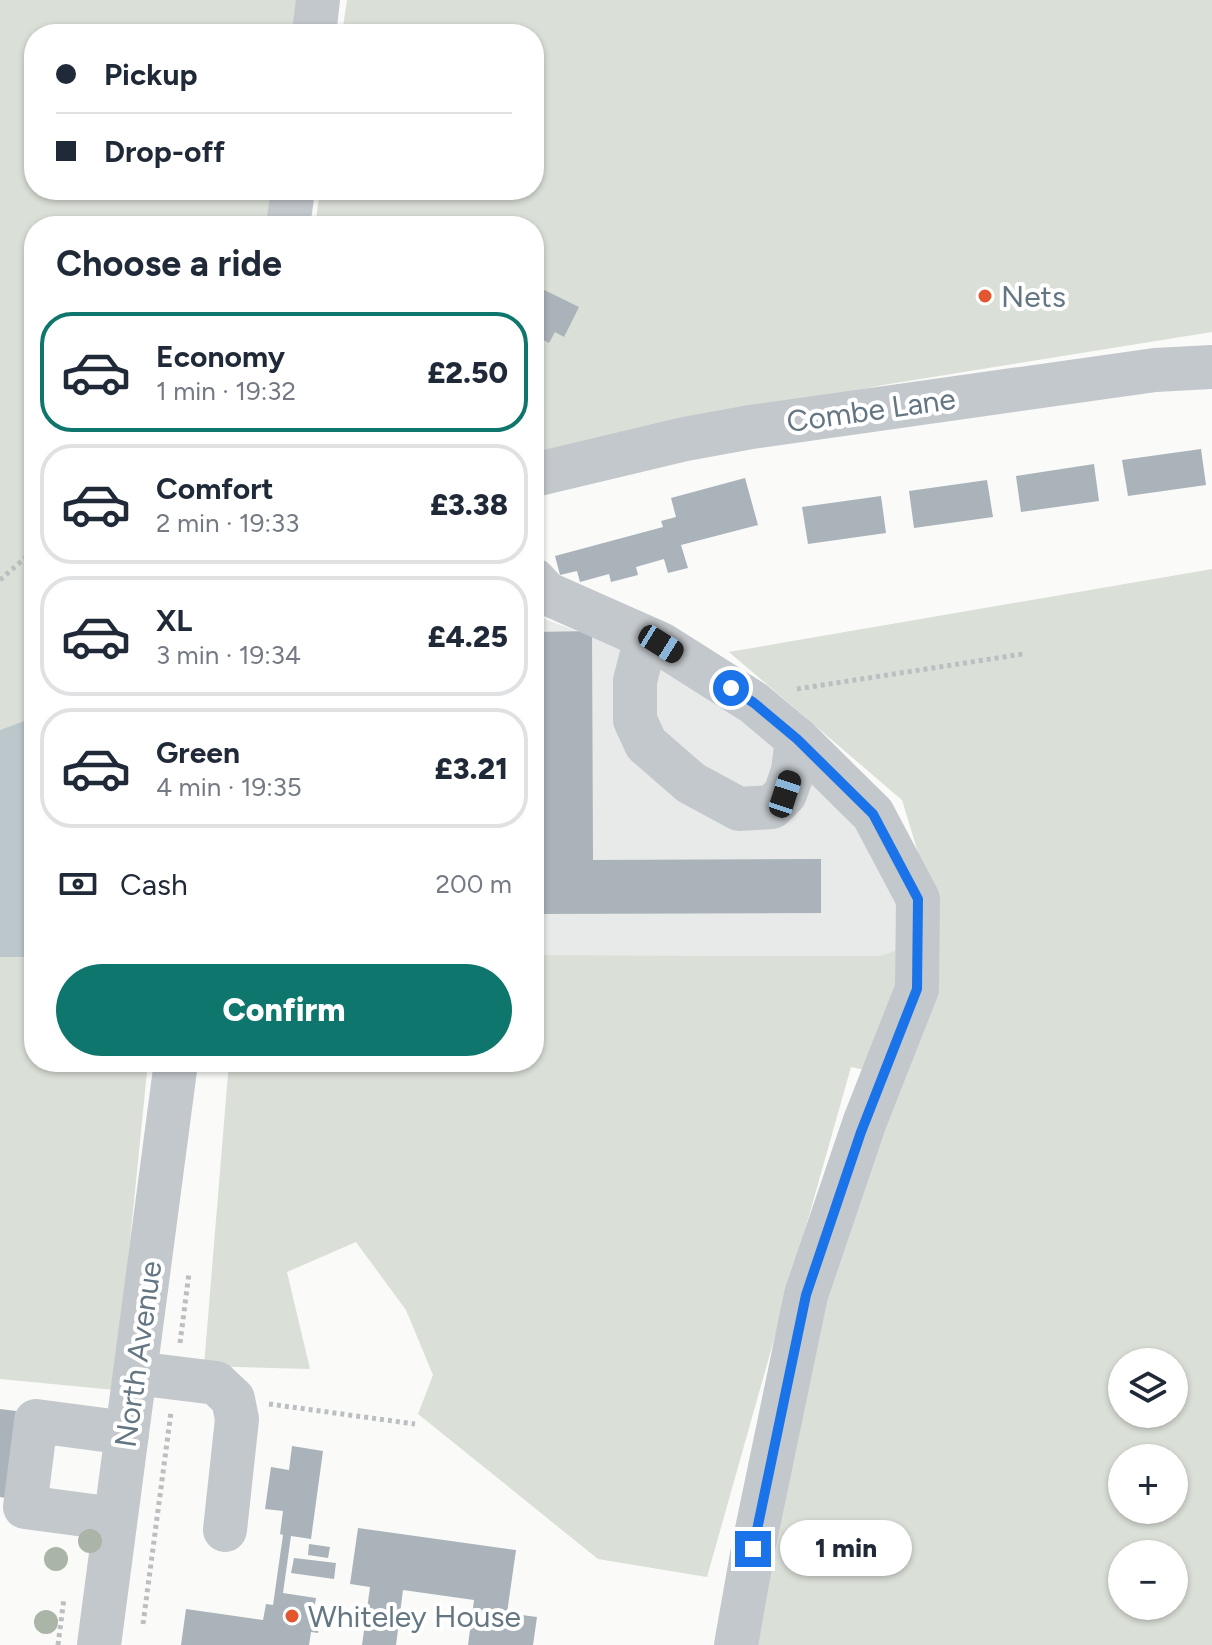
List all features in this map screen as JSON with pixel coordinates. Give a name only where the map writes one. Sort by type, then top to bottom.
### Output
[{"type":"street","points":[[315,24],[318,0]]},
{"type":"street","name":"Combe Lane","points":[[544,473],[685,439],[751,427],[1155,370],[1212,367]]},
{"type":"street","points":[[544,591],[661,644],[754,703],[797,739],[873,814],[918,899],[917,989],[861,1132],[806,1295],[736,1645]]},
{"type":"street","points":[[646,638],[635,681],[635,720],[646,744],[691,783],[739,809],[772,807],[785,794],[793,771],[797,739]]},
{"type":"street","name":"North Avenue","points":[[99,1645],[175,1072]]},
{"type":"street","points":[[135,1373],[216,1383],[233,1399],[237,1419],[225,1530]]},
{"type":"street","points":[[115,1519],[25,1507],[36,1421],[127,1433]]},
{"type":"path","points":[[0,580],[24,559]]},
{"type":"path","points":[[754,703],[794,690],[1023,654]]},
{"type":"path","points":[[233,1399],[415,1424]]},
{"type":"shaded area","points":[[0,0],[300,0],[297,24],[24,24],[24,200],[274,200],[272,216],[24,216],[24,721],[0,730]]},
{"type":"shaded area","points":[[347,0],[1212,0],[1212,332],[883,385],[544,456],[544,216],[316,216],[319,200],[544,200],[544,24],[343,24]]},
{"type":"shaded area","points":[[1212,569],[1212,1645],[749,1645],[818,1312],[892,1076],[851,1067],[707,1577],[598,1559],[418,1414],[433,1375],[406,1310],[356,1242],[287,1272],[310,1369],[204,1366],[228,1072],[544,1072],[544,955],[879,956],[906,947],[934,905],[902,800],[729,652]]},
{"type":"shaded area","points":[[544,619],[674,668],[852,808],[898,887],[906,947],[879,956],[544,955]]},
{"type":"shaded area","points":[[24,721],[24,957],[0,957],[0,730]]},
{"type":"shaded area","points":[[0,957],[24,957],[24,1072],[147,1072],[115,1390],[0,1379]]},
{"type":"building","points":[[544,290],[579,307],[564,337],[555,332],[549,343],[544,340]]},
{"type":"building","points":[[1201,449],[1206,485],[1128,496],[1122,460]]},
{"type":"building","points":[[1094,464],[1099,501],[1021,512],[1016,476]]},
{"type":"building","points":[[745,478],[758,525],[681,545],[688,568],[668,573],[664,559],[636,567],[638,575],[611,582],[609,574],[580,582],[577,571],[560,575],[555,556],[663,527],[661,521],[676,517],[671,498]]},
{"type":"building","points":[[987,480],[993,517],[914,528],[909,491]]},
{"type":"building","points":[[881,496],[886,533],[808,544],[802,507]]},
{"type":"building","points":[[592,631],[593,860],[821,859],[821,913],[544,914],[544,632]]},
{"type":"building","points":[[0,1409],[16,1411],[5,1498],[0,1497]]},
{"type":"building","points":[[292,1446],[323,1451],[311,1539],[291,1536],[283,1593],[316,1598],[314,1610],[321,1612],[318,1633],[311,1632],[309,1645],[181,1645],[186,1609],[263,1620],[266,1604],[273,1605],[283,1535],[280,1534],[283,1511],[265,1509],[271,1467],[289,1470]]},
{"type":"building","points":[[358,1528],[516,1550],[507,1613],[537,1617],[533,1645],[468,1645],[474,1600],[403,1590],[396,1645],[362,1645],[370,1587],[350,1584]]},
{"type":"building","points":[[309,1544],[330,1547],[328,1558],[308,1555]]},
{"type":"building","points":[[294,1558],[336,1563],[334,1579],[291,1573]]},
{"type":"place","name":"Nets","points":[[985,296]]},
{"type":"place","name":"Whiteley House","points":[[292,1616]]},
{"type":"route","points":[[731,688],[797,739],[873,814],[918,899],[917,989],[861,1132],[806,1295],[753,1549]]}]
